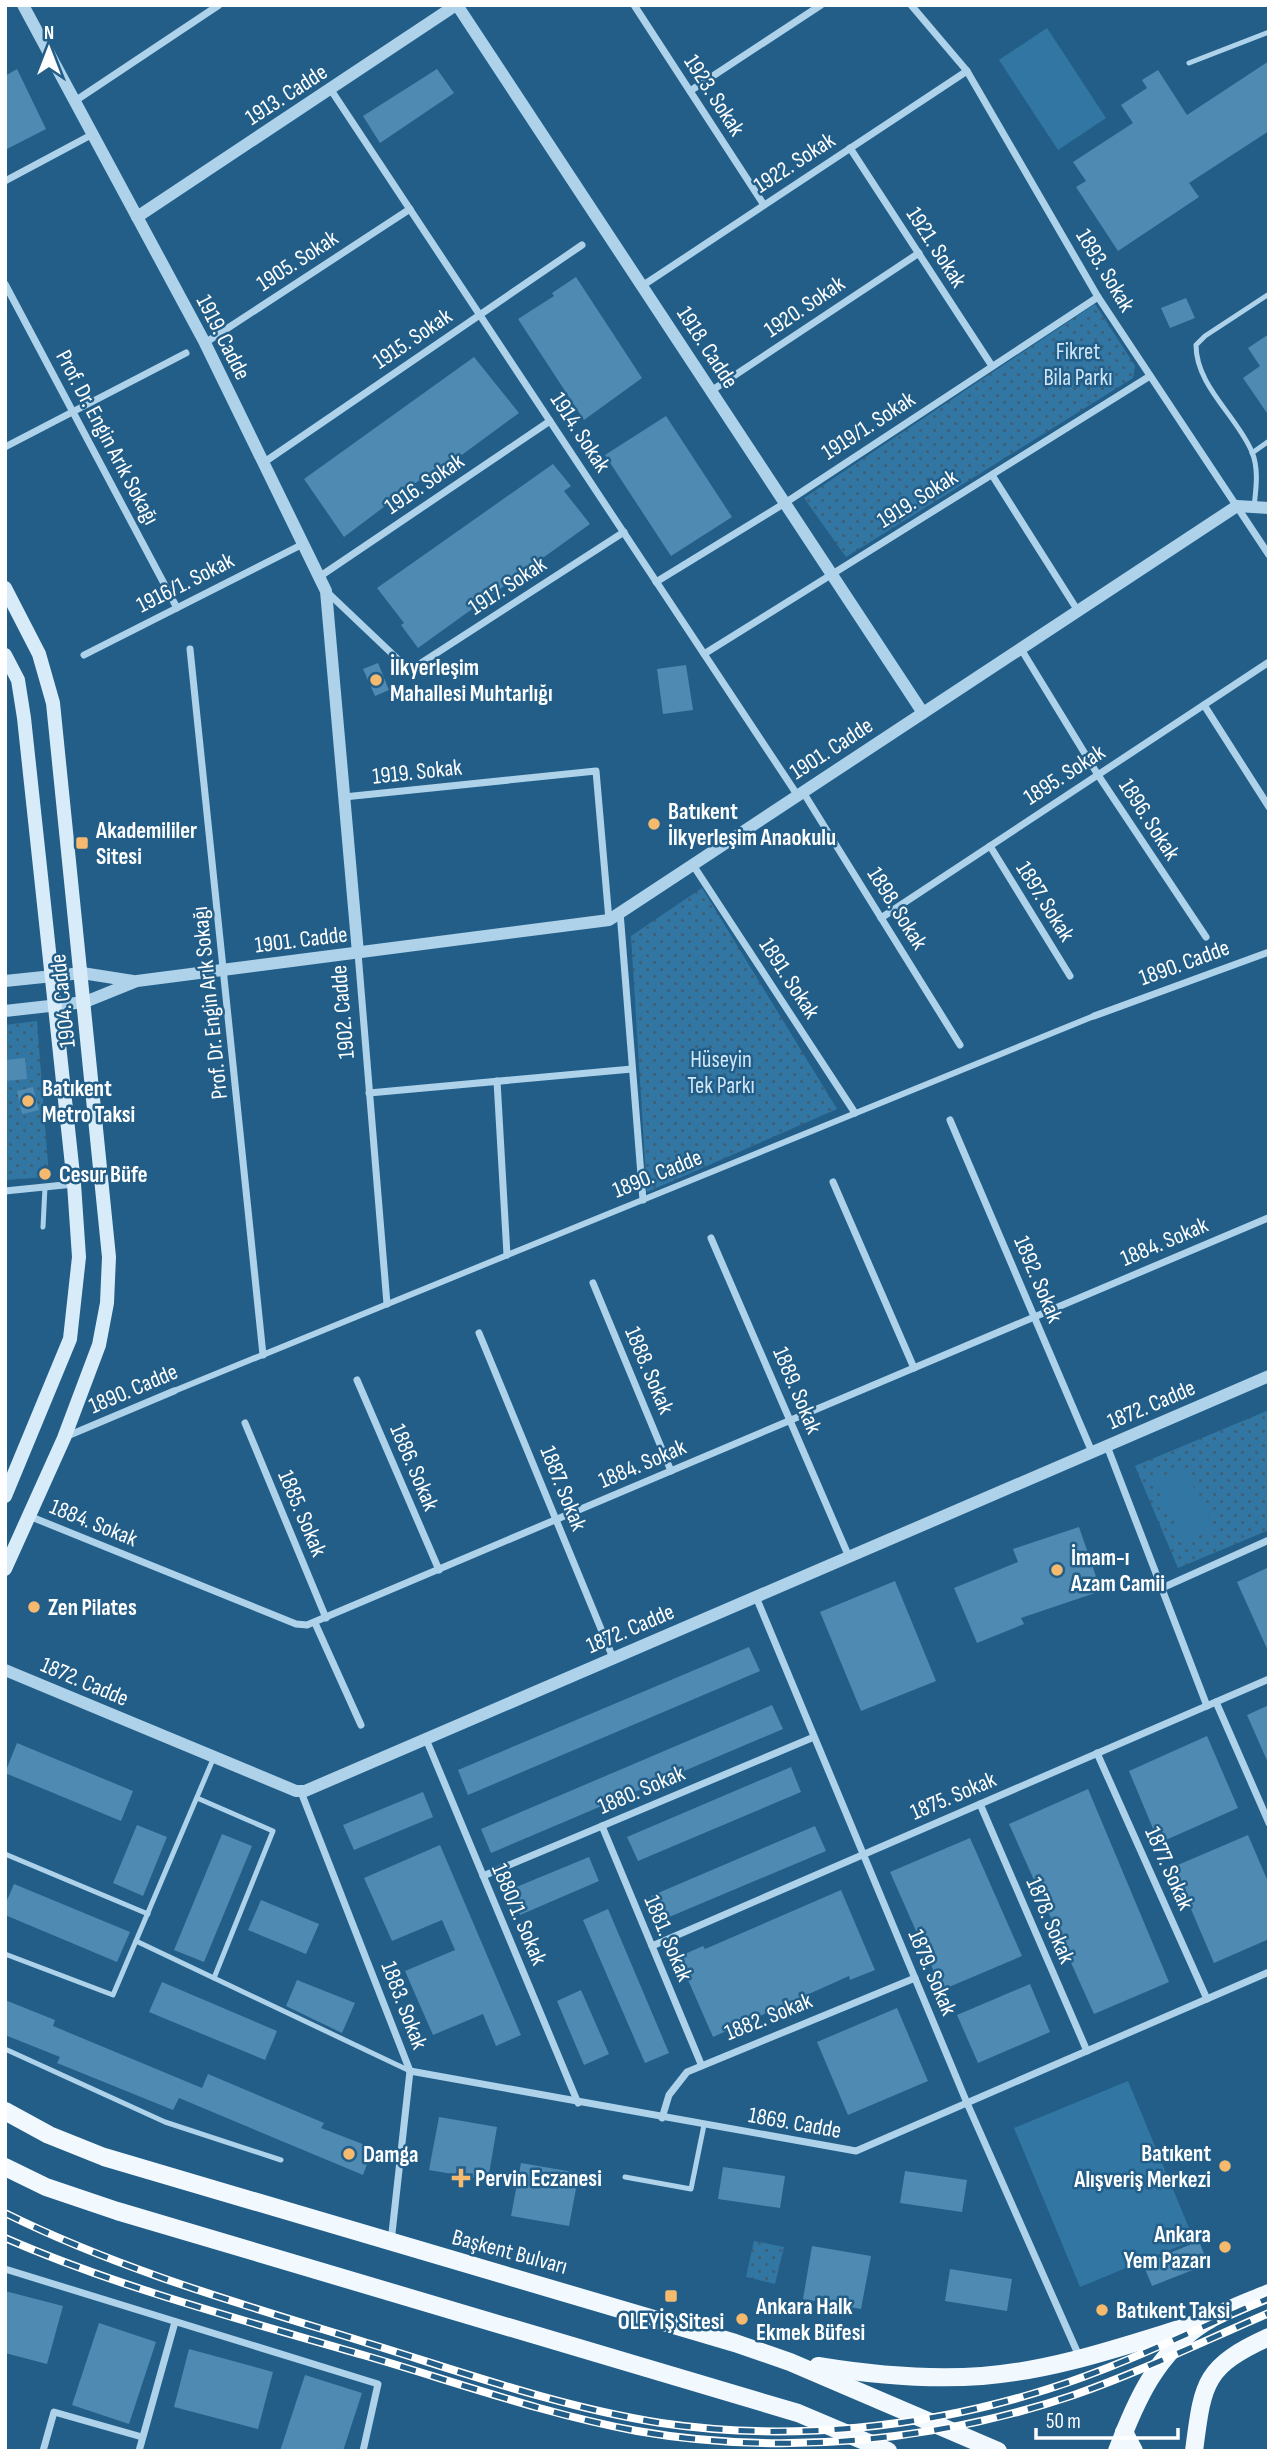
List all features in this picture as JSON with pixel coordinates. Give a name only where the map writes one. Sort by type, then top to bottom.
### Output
[{"type":"main road","name":"1904. Cadde","points":[[5,587],[39,654],[53,703],[109,1257],[107,1303],[99,1345],[64,1437],[5,1569]]},
{"type":"main road","name":"1904. Cadde","points":[[5,655],[18,680],[24,718],[74,1184],[79,1257],[70,1339],[5,1496]]},
{"type":"main road","name":"Başkent Bulvarı","points":[[5,2111],[49,2135],[104,2157],[391,2244],[630,2310],[790,2362],[998,2451]]},
{"type":"main road","points":[[5,2167],[46,2187],[117,2211],[798,2413],[888,2451]]},
{"type":"main road","points":[[790,2362],[862,2373],[948,2378],[1031,2370],[1080,2359],[1209,2320],[1269,2293]]},
{"type":"main road","points":[[1117,2451],[1152,2372],[1209,2320]]},
{"type":"main road","points":[[1194,2451],[1200,2403],[1211,2375],[1233,2355],[1269,2337]]},
{"type":"main road","points":[[1124,2432],[1134,2451]]},
{"type":"street","name":"1919. Cadde","points":[[23,5],[205,343],[326,591],[410,667]]},
{"type":"street","points":[[75,101],[219,5]]},
{"type":"street","name":"1913. Cadde","points":[[137,217],[457,5]]},
{"type":"street","name":"1918. Cadde","points":[[457,5],[923,713]]},
{"type":"street","name":"1923. Sokak","points":[[634,5],[764,205]]},
{"type":"street","points":[[690,91],[821,5]]},
{"type":"street","name":"1893. Sokak","points":[[911,5],[967,71],[1098,297],[1269,555]]},
{"type":"street","name":"1922. Sokak","points":[[642,286],[967,71]]},
{"type":"street","name":"1914. Sokak","points":[[331,90],[656,582],[800,794]]},
{"type":"street","points":[[5,181],[93,134]]},
{"type":"street","name":"1921. Sokak","points":[[850,148],[992,366]]},
{"type":"street","name":"1905. Sokak","points":[[205,343],[410,209]]},
{"type":"street","name":"1915. Sokak","points":[[263,463],[582,244]]},
{"type":"street","name":"1920. Sokak","points":[[711,391],[919,253]]},
{"type":"street","name":"Prof. Dr. Engin Arık Sokağı","points":[[5,284],[177,608]]},
{"type":"street","name":"1919/1. Sokak","points":[[656,582],[785,503],[1098,297]]},
{"type":"street","points":[[5,447],[186,353]]},
{"type":"street","name":"1919. Sokak","points":[[704,654],[1150,376]]},
{"type":"street","name":"1916. Sokak","points":[[319,577],[550,421]]},
{"type":"street","points":[[992,475],[1078,611]]},
{"type":"street","points":[[1237,506],[1269,508]]},
{"type":"street","name":"1901. Cadde","points":[[5,1011],[85,1002],[137,981],[609,920],[1237,506]]},
{"type":"street","name":"1917. Sokak","points":[[410,667],[624,532]]},
{"type":"street","name":"1916/1. Sokak","points":[[84,655],[303,544]]},
{"type":"street","name":"1902. Cadde","points":[[326,591],[387,1304]]},
{"type":"street","name":"Prof. Dr. Engin Arık Sokağı","points":[[190,649],[226,970],[263,1355]]},
{"type":"street","name":"1896. Sokak","points":[[1021,649],[1098,775],[1206,937]]},
{"type":"street","name":"1895. Sokak","points":[[881,918],[1269,662]]},
{"type":"street","points":[[1205,705],[1269,807]]},
{"type":"street","name":"1919. Sokak","points":[[344,797],[596,771],[609,920]]},
{"type":"street","name":"1898. Sokak","points":[[800,794],[961,1045]]},
{"type":"street","name":"1897. Sokak","points":[[990,846],[1070,976]]},
{"type":"street","name":"1891. Sokak","points":[[693,865],[855,1113]]},
{"type":"street","points":[[621,912],[643,1200]]},
{"type":"street","name":"1890. Cadde","points":[[64,1437],[1094,1016],[1269,952]]},
{"type":"street","name":"1901. Cadde","points":[[5,981],[82,973],[137,981]]},
{"type":"street","points":[[369,1093],[632,1069]]},
{"type":"street","points":[[497,1081],[507,1255]]},
{"type":"street","name":"1892. Sokak","points":[[950,1121],[1092,1452]]},
{"type":"street","points":[[833,1182],[914,1368]]},
{"type":"street","points":[[5,1191],[74,1184]]},
{"type":"street","name":"1884. Sokak","points":[[29,1516],[296,1624],[316,1623],[1268,1218]]},
{"type":"street","name":"1889. Sokak","points":[[711,1238],[849,1557]]},
{"type":"street","name":"1888. Sokak","points":[[593,1283],[671,1471]]},
{"type":"street","name":"1887. Sokak","points":[[479,1333],[613,1658]]},
{"type":"street","name":"1872. Cadde","points":[[5,1670],[301,1792],[1269,1376]]},
{"type":"street","name":"1886. Sokak","points":[[357,1380],[439,1570]]},
{"type":"street","name":"1885. Sokak","points":[[245,1423],[326,1618]]},
{"type":"street","points":[[1107,1446],[1207,1706]]},
{"type":"street","points":[[1162,1588],[1269,1540]]},
{"type":"street","name":"1879. Sokak","points":[[756,1597],[967,2103],[1080,2359]]},
{"type":"street","points":[[316,1623],[361,1725]]},
{"type":"street","name":"1875. Sokak","points":[[652,1947],[1269,1679]]},
{"type":"street","points":[[1216,1702],[1269,1823]]},
{"type":"street","name":"1880. Sokak","points":[[483,1876],[814,1737]]},
{"type":"street","name":"1880/1. Sokak","points":[[426,1739],[578,2103]]},
{"type":"street","name":"1877. Sokak","points":[[1097,1753],[1207,1999]]},
{"type":"street","name":"1883. Sokak","points":[[301,1792],[410,2071],[391,2244]]},
{"type":"street","name":"1878. Sokak","points":[[980,1804],[1087,2051]]},
{"type":"street","name":"1881. Sokak","points":[[602,1826],[701,2064]]},
{"type":"street","name":"1869. Cadde","points":[[410,2071],[856,2151],[1269,1972]]},
{"type":"street","name":"1882. Sokak","points":[[662,2118],[676,2082],[701,2064],[915,1978]]},
{"type":"street","points":[[5,2269],[377,2384],[363,2451]]},
{"type":"street","points":[[139,2451],[175,2322]]},
{"type":"street","points":[[43,2451],[54,2412],[142,2437]]},
{"type":"lane","points":[[1189,63],[1269,32]]},
{"type":"lane","points":[[1254,507],[1257,475],[1252,453],[1199,367],[1196,345],[1205,336],[1269,294]]},
{"type":"lane","points":[[1252,453],[1269,441]]},
{"type":"lane","points":[[43,1227],[45,1186]]},
{"type":"lane","points":[[5,1954],[113,1995],[214,1757]]},
{"type":"lane","points":[[197,1798],[273,1831],[214,1978]]},
{"type":"lane","points":[[5,1854],[148,1914]]},
{"type":"lane","points":[[136,1941],[410,2071]]},
{"type":"lane","points":[[5,2049],[165,2122],[281,2160]]},
{"type":"lane","points":[[625,2177],[691,2189],[704,2125]]},
{"type":"green space","points":[[1047,28],[1106,118],[1058,150],[999,60]]},
{"type":"green space","name":"Fikret Bila Parkı","points":[[1095,304],[1135,366],[1133,378],[846,557],[804,498]]},
{"type":"green space","name":"Hüseyin Tek Parkı","points":[[702,888],[837,1109],[647,1192],[631,936]]},
{"type":"green space","points":[[37,1021],[49,1177],[5,1180],[5,1025]]},
{"type":"green space","points":[[1269,1410],[1269,1530],[1178,1568],[1135,1466]]},
{"type":"green space","points":[[1183,1466],[1215,1528],[1185,1543],[1153,1481]]},
{"type":"green space","points":[[1128,2081],[1194,2240],[1080,2287],[1014,2128]]},
{"type":"green space","points":[[754,2241],[784,2247],[775,2284],[746,2277]]},
{"type":"building","points":[[1269,61],[1269,131],[1189,183],[1199,197],[1118,251],[1076,187],[1086,181],[1073,162],[1133,123],[1121,105],[1147,88],[1142,80],[1158,70],[1187,115]]},
{"type":"building","points":[[17,69],[46,129],[5,150],[5,76]]},
{"type":"building","points":[[437,69],[454,93],[380,143],[363,116]]},
{"type":"building","points":[[576,277],[642,378],[584,420],[518,319],[554,296],[552,293]]},
{"type":"building","points":[[1186,298],[1195,318],[1170,328],[1161,308]]},
{"type":"building","points":[[1269,334],[1269,416],[1243,378],[1260,366],[1248,348]]},
{"type":"building","points":[[474,357],[519,413],[440,471],[437,467],[344,537],[304,479]]},
{"type":"building","points":[[666,416],[732,517],[671,556],[605,455]]},
{"type":"building","points":[[553,464],[571,486],[564,491],[590,524],[418,648],[401,625],[404,623],[377,588]]},
{"type":"building","name":"İlkyerleşim Mahallesi Muhtarlığı","points":[[378,663],[389,690],[375,696],[363,669]]},
{"type":"building","points":[[686,665],[693,710],[663,714],[657,669]]},
{"type":"building","points":[[25,1058],[27,1079],[5,1081],[5,1060]]},
{"type":"building","name":"Batıkent Metro Taksi","points":[[33,1087],[39,1110],[22,1114],[17,1091]]},
{"type":"building","points":[[1079,1527],[1101,1591],[1021,1618],[1024,1624],[977,1643],[954,1588],[1018,1562],[1013,1549]]},
{"type":"building","points":[[1269,1567],[1269,1653],[1237,1582]]},
{"type":"building","points":[[895,1581],[936,1681],[861,1711],[820,1612]]},
{"type":"building","points":[[749,1647],[760,1671],[468,1795],[458,1770]]},
{"type":"building","points":[[772,1705],[783,1729],[491,1853],[481,1829]]},
{"type":"building","points":[[1269,1705],[1269,1765],[1247,1715]]},
{"type":"building","points":[[1207,1736],[1238,1808],[1159,1843],[1129,1771]]},
{"type":"building","points":[[17,1743],[133,1791],[121,1821],[5,1773]]},
{"type":"building","points":[[791,1767],[801,1792],[638,1861],[627,1837]]},
{"type":"building","points":[[1088,1789],[1169,1982],[1094,2014],[1009,1824]]},
{"type":"building","points":[[423,1792],[433,1817],[354,1850],[343,1825]]},
{"type":"building","points":[[137,1825],[167,1837],[143,1896],[113,1883]]},
{"type":"building","points":[[815,1826],[826,1851],[662,1920],[651,1896]]},
{"type":"building","points":[[222,1834],[252,1846],[204,1962],[174,1950]]},
{"type":"building","points":[[1248,1835],[1269,1884],[1269,1939],[1214,1963],[1173,1867]]},
{"type":"building","points":[[970,1838],[1022,1956],[942,1990],[890,1872]]},
{"type":"building","points":[[440,1845],[521,2035],[496,2046],[483,2014],[433,2035],[405,1971],[455,1950],[442,1920],[392,1941],[364,1878]]},
{"type":"building","points":[[589,1857],[599,1881],[520,1915],[509,1890]]},
{"type":"building","points":[[14,1884],[130,1932],[117,1962],[5,1915],[5,1905]]},
{"type":"building","points":[[841,1890],[875,1970],[850,1980],[849,1976],[713,2037],[678,1957],[703,1946],[705,1949]]},
{"type":"building","points":[[261,1900],[319,1924],[306,1954],[248,1930]]},
{"type":"building","points":[[608,1909],[669,2053],[645,2063],[583,1920]]},
{"type":"building","points":[[297,1980],[355,2003],[342,2033],[286,2006]]},
{"type":"building","points":[[162,1982],[277,2031],[265,2060],[149,2012]]},
{"type":"building","points":[[1030,1984],[1050,2032],[978,2063],[957,2015]]},
{"type":"building","points":[[581,1990],[609,2054],[584,2065],[557,2001]]},
{"type":"building","points":[[5,2000],[55,2020],[53,2026],[202,2088],[208,2074],[324,2123],[321,2128],[373,2148],[363,2175],[179,2098],[173,2110],[57,2063],[60,2057],[5,2035]]},
{"type":"building","points":[[897,2008],[928,2081],[848,2115],[817,2042]]},
{"type":"building","points":[[439,2117],[497,2127],[488,2180],[429,2170]]},
{"type":"building","points":[[521,2163],[579,2173],[569,2226],[511,2216]]},
{"type":"building","points":[[723,2167],[785,2176],[780,2208],[718,2199]]},
{"type":"building","points":[[905,2171],[967,2180],[962,2212],[900,2203]]},
{"type":"building","points":[[1199,2241],[1208,2264],[1152,2286],[1143,2264]]},
{"type":"building","points":[[812,2246],[871,2256],[861,2309],[803,2299]]},
{"type":"building","points":[[950,2269],[1012,2279],[1007,2311],[945,2301]]},
{"type":"building","points":[[5,2291],[63,2306],[47,2364],[5,2353]]},
{"type":"building","points":[[99,2323],[156,2342],[129,2424],[72,2405]]},
{"type":"building","points":[[189,2349],[273,2372],[258,2429],[174,2407]]},
{"type":"building","points":[[305,2375],[362,2393],[343,2451],[280,2451]]},
{"type":"railway","points":[[5,2213],[91,2251],[180,2284],[472,2376],[585,2408],[709,2429],[808,2431],[857,2428],[906,2422],[1002,2402],[1104,2369],[1269,2298]]},
{"type":"railway","points":[[5,2238],[48,2256],[182,2302],[533,2406],[637,2431],[746,2443],[802,2443],[913,2434],[1021,2411],[1123,2376],[1269,2313]]},
{"type":"place","name":"İlkyerleşim Mahallesi Muhtarlığı","points":[[376,680]]},
{"type":"place","name":"Batıkent İlkyerleşim Anaokulu","points":[[654,824]]},
{"type":"place","name":"Akademililer Sitesi","points":[[82,843]]},
{"type":"place","name":"Batıkent Metro Taksi","points":[[28,1101]]},
{"type":"place","name":"Cesur Büfe","points":[[45,1174]]},
{"type":"place","name":"İmam-ı Azam Camii","points":[[1057,1570]]},
{"type":"place","name":"Zen Pilates","points":[[34,1607]]},
{"type":"place","name":"Damga","points":[[349,2154]]},
{"type":"place","name":"Batıkent Alışveriş Merkezi","points":[[1225,2166]]},
{"type":"place","name":"Pervin Eczanesi","points":[[461,2178]]},
{"type":"place","name":"Ankara Yem Pazarı","points":[[1225,2247]]},
{"type":"place","name":"OLEYİŞ Sitesi","points":[[671,2296]]},
{"type":"place","name":"Batıkent Taksi","points":[[1102,2310]]},
{"type":"place","name":"Ankara Halk Ekmek Büfesi","points":[[742,2319]]}]
